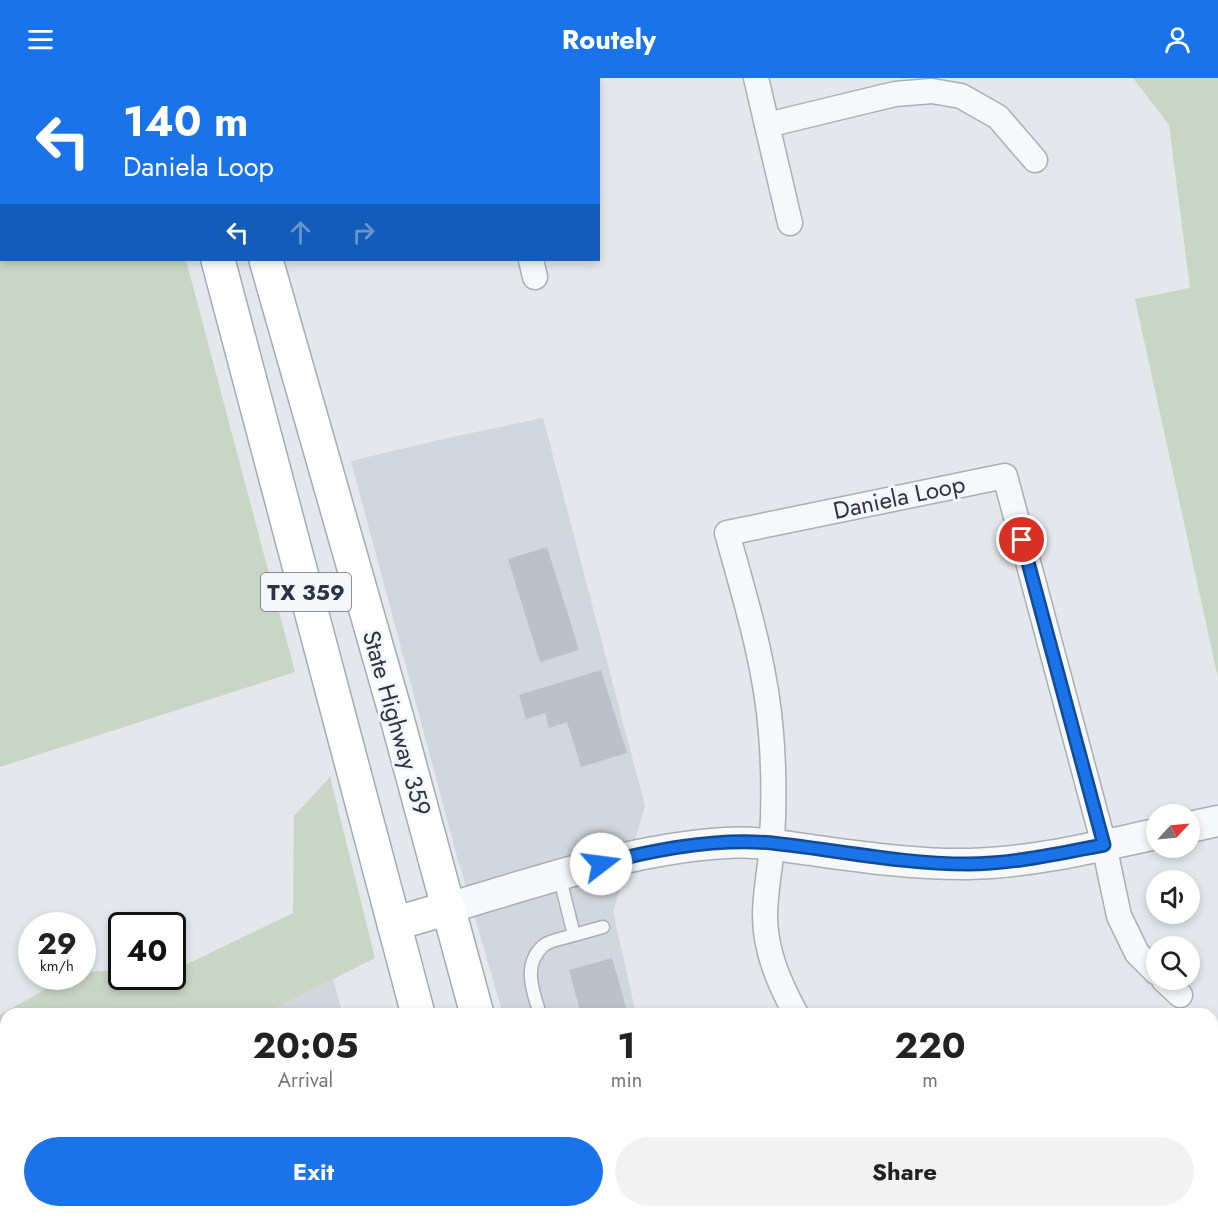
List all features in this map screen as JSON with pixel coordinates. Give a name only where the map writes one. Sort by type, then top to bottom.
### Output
[{"type":"main road","name":"TX 359","points":[[218,261],[416,1008]]},
{"type":"main road","name":"State Highway 359","points":[[266,261],[398,722],[475,1008]]},
{"type":"main road","points":[[394,924],[448,908]]},
{"type":"street","points":[[756,78],[790,223]]},
{"type":"street","points":[[767,124],[895,94],[932,91],[961,96],[998,117],[1035,160]]},
{"type":"street","name":"Daniela Loop","points":[[772,843],[774,786],[771,732],[765,691],[727,533],[1005,476],[1104,845]]},
{"type":"street","points":[[1200,825],[1218,821]]},
{"type":"street","points":[[448,908],[559,875],[668,848],[728,842],[772,843],[880,857],[969,864],[1018,860],[1146,836]]},
{"type":"street","points":[[772,843],[765,915],[769,950],[779,983],[793,1008]]},
{"type":"street","points":[[1104,845],[1119,916],[1137,953],[1146,962]]},
{"type":"lane","points":[[559,875],[574,935]]},
{"type":"lane","points":[[538,1008],[529,982],[532,963],[543,945],[603,927]]},
{"type":"shaded area","points":[[543,418],[645,806],[613,912],[635,1008],[501,1008],[455,849],[351,461]]},
{"type":"shaded area","points":[[333,979],[341,1008],[276,1008]]},
{"type":"green space","points":[[1133,78],[1218,78],[1218,678],[1135,299],[1190,288],[1169,125]]},
{"type":"green space","points":[[0,261],[186,261],[295,672],[0,767]]},
{"type":"green space","points":[[330,777],[375,958],[276,1008],[12,1008],[44,990],[96,990],[96,971],[108,971],[108,990],[186,990],[186,965],[293,913],[294,816]]},
{"type":"building","points":[[547,547],[579,650],[540,662],[508,559]]},
{"type":"building","points":[[601,670],[627,753],[581,767],[567,722],[549,728],[545,713],[526,719],[519,695]]},
{"type":"building","points":[[612,958],[626,1008],[579,1008],[569,970]]},
{"type":"route","points":[[601,864],[668,848],[728,842],[772,843],[811,850],[914,861],[969,864],[1018,860],[1104,845],[1022,540]]}]
